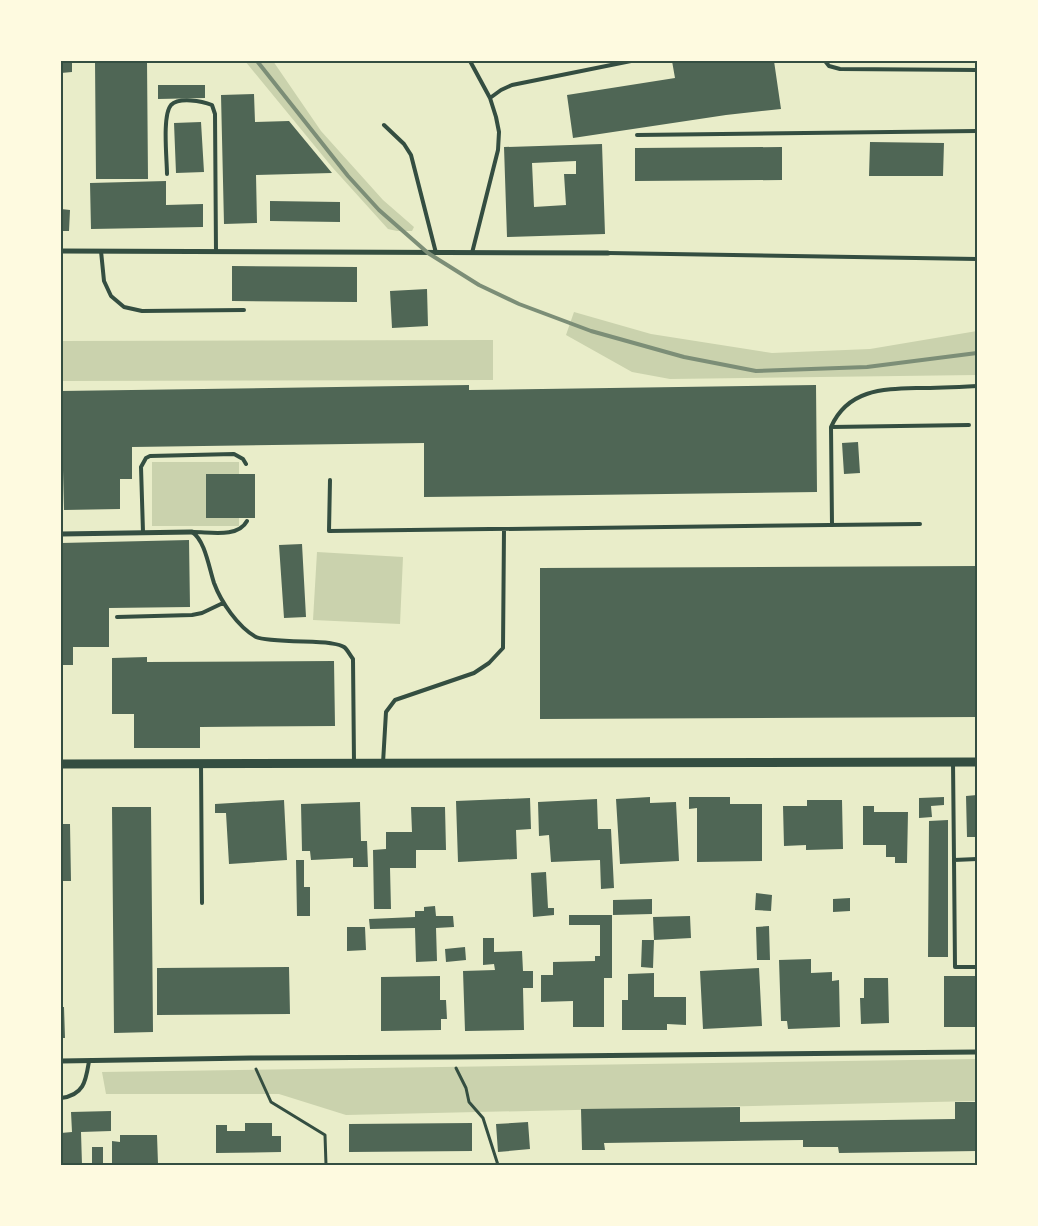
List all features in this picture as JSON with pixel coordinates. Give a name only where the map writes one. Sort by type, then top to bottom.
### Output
[{"type":"street","points":[[61,251],[608,253]]},
{"type":"street","points":[[61,534],[192,532]]},
{"type":"street","points":[[61,764],[977,762]]},
{"type":"street","points":[[61,1061],[977,1052]]},
{"type":"lane","points":[[470,61],[490,98],[499,132],[498,150],[472,253]]},
{"type":"lane","points":[[490,98],[512,85],[631,61]]},
{"type":"lane","points":[[825,61],[829,66],[840,69],[977,70]]},
{"type":"lane","points":[[167,174],[166,115],[170,106],[177,101],[201,101],[212,105],[215,114],[216,252]]},
{"type":"lane","points":[[384,125],[404,144],[411,155],[436,253]]},
{"type":"lane","points":[[637,135],[977,131]]},
{"type":"lane","points":[[101,251],[104,281],[111,296],[124,307],[142,312],[244,310]]},
{"type":"lane","points":[[608,253],[977,259]]},
{"type":"lane","points":[[832,525],[831,427],[836,416],[846,405],[860,397],[882,389],[977,386]]},
{"type":"lane","points":[[831,427],[968,425]]},
{"type":"lane","points":[[143,532],[141,467],[146,458],[150,456],[234,454],[243,458],[246,464]]},
{"type":"lane","points":[[330,480],[329,531],[920,524]]},
{"type":"lane","points":[[192,532],[231,532],[239,530],[247,521]]},
{"type":"lane","points":[[383,763],[386,712],[395,700],[474,672],[490,664],[503,648],[504,529]]},
{"type":"lane","points":[[192,532],[197,535],[202,543],[214,583],[223,603],[257,637],[337,644],[344,647],[353,659],[354,763]]},
{"type":"lane","points":[[118,617],[192,615],[223,603]]},
{"type":"lane","points":[[954,762],[955,967],[977,967]]},
{"type":"lane","points":[[201,764],[202,903]]},
{"type":"lane","points":[[954,860],[977,859]]},
{"type":"lane","points":[[61,1098],[65,1098],[79,1090],[86,1081],[89,1060]]},
{"type":"path","points":[[452,1057],[466,1088],[469,1102],[484,1118],[498,1165]]},
{"type":"path","points":[[251,1058],[271,1102],[325,1135],[326,1165]]},
{"type":"green space","points":[[245,61],[273,61],[321,131],[383,200],[414,227],[412,231],[388,229],[332,167]]},
{"type":"green space","points":[[574,312],[651,334],[772,353],[870,349],[977,331],[977,375],[670,379],[632,372],[566,335]]},
{"type":"green space","points":[[493,340],[493,380],[61,381],[61,341]]},
{"type":"green space","points":[[152,462],[239,462],[239,526],[152,526]]},
{"type":"green space","points":[[317,552],[403,557],[400,624],[313,620]]},
{"type":"green space","points":[[977,1059],[977,1101],[346,1115],[279,1094],[106,1094],[102,1072]]},
{"type":"building","points":[[61,61],[72,61],[72,72],[61,73]]},
{"type":"building","points":[[95,61],[147,61],[148,179],[96,179]]},
{"type":"building","points":[[672,61],[774,61],[781,109],[726,115],[573,138],[567,95],[675,78]]},
{"type":"building","points":[[158,85],[205,85],[205,98],[158,99]]},
{"type":"building","points":[[254,94],[255,122],[289,121],[332,173],[256,175],[257,223],[224,224],[221,95]]},
{"type":"building","points":[[201,122],[204,172],[176,173],[174,123]]},
{"type":"building","points":[[870,142],[944,143],[943,176],[869,176]]},
{"type":"building","points":[[602,144],[605,234],[507,237],[504,147]],"holes":[[[576,161],[576,174],[564,174],[566,205],[534,207],[532,163]]]},
{"type":"building","points":[[782,147],[782,180],[635,181],[635,148]]},
{"type":"building","points":[[166,181],[166,205],[203,204],[203,227],[91,229],[90,183]]},
{"type":"building","points":[[270,201],[340,202],[340,222],[270,221]]},
{"type":"building","points":[[61,209],[70,210],[69,231],[61,231]]},
{"type":"building","points":[[232,266],[357,267],[357,302],[232,301]]},
{"type":"building","points":[[427,289],[428,326],[392,328],[390,291]]},
{"type":"building","points":[[469,385],[469,390],[816,385],[817,492],[424,497],[424,443],[132,447],[132,479],[120,479],[120,509],[64,510],[61,391]]},
{"type":"building","points":[[858,442],[860,473],[844,474],[842,443]]},
{"type":"building","points":[[206,474],[255,474],[255,518],[206,518]]},
{"type":"building","points":[[189,540],[190,607],[109,608],[109,647],[73,647],[73,665],[61,665],[61,543]]},
{"type":"building","points":[[302,544],[306,617],[284,618],[279,545]]},
{"type":"building","points":[[977,566],[977,717],[540,719],[540,568]]},
{"type":"building","points":[[147,657],[147,662],[334,661],[335,726],[200,727],[200,748],[134,748],[134,714],[112,714],[112,658]]},
{"type":"building","points":[[977,795],[977,837],[967,837],[966,796]]},
{"type":"building","points":[[650,797],[650,803],[676,802],[679,861],[620,864],[616,799]]},
{"type":"building","points":[[689,797],[730,797],[730,804],[762,804],[762,861],[697,862],[697,808],[689,809]]},
{"type":"building","points":[[944,797],[944,805],[931,806],[932,817],[919,818],[919,798]]},
{"type":"building","points":[[530,798],[531,829],[516,830],[517,859],[458,862],[456,801]]},
{"type":"building","points":[[597,799],[598,829],[611,829],[614,888],[601,889],[600,860],[551,862],[549,835],[539,836],[538,802]]},
{"type":"building","points":[[284,800],[287,860],[229,864],[226,813],[215,813],[215,804]]},
{"type":"building","points":[[807,800],[842,800],[843,849],[806,850],[806,845],[784,846],[783,806],[807,806]]},
{"type":"building","points":[[360,802],[361,841],[367,841],[368,867],[353,867],[353,858],[311,860],[310,851],[302,851],[301,804]]},
{"type":"building","points":[[863,806],[874,806],[874,812],[908,812],[907,863],[895,863],[895,857],[886,857],[886,845],[863,845]]},
{"type":"building","points":[[112,807],[151,807],[153,1032],[114,1033]]},
{"type":"building","points":[[411,807],[445,807],[446,850],[416,850],[416,868],[390,868],[391,909],[374,909],[373,850],[386,849],[386,832],[412,832]]},
{"type":"building","points":[[948,820],[948,957],[928,957],[929,821]]},
{"type":"building","points":[[61,824],[70,824],[71,881],[61,881]]},
{"type":"building","points":[[296,860],[304,860],[304,887],[310,887],[310,916],[297,916]]},
{"type":"building","points":[[546,872],[548,908],[554,908],[554,915],[533,917],[531,873]]},
{"type":"building","points":[[756,893],[772,895],[771,911],[755,910]]},
{"type":"building","points":[[850,898],[850,911],[833,912],[833,899]]},
{"type":"building","points":[[652,899],[652,914],[613,915],[613,900]]},
{"type":"building","points":[[435,906],[436,916],[453,916],[454,927],[436,928],[437,961],[416,962],[415,928],[370,929],[369,919],[415,917],[415,911],[424,911],[424,907]]},
{"type":"building","points":[[569,915],[612,915],[612,978],[604,978],[604,1027],[573,1027],[573,1001],[541,1002],[541,975],[553,975],[553,962],[595,961],[595,956],[600,956],[600,925],[569,925]]},
{"type":"building","points":[[690,916],[691,938],[654,940],[653,917]]},
{"type":"building","points":[[769,926],[770,960],[757,960],[756,927]]},
{"type":"building","points":[[347,927],[365,927],[366,950],[347,951]]},
{"type":"building","points":[[483,938],[494,938],[494,952],[522,951],[523,971],[533,971],[533,988],[523,988],[524,1030],[465,1031],[463,971],[495,970],[494,964],[483,965]]},
{"type":"building","points":[[642,940],[654,940],[653,968],[641,967]]},
{"type":"building","points":[[465,947],[466,960],[446,962],[445,949]]},
{"type":"building","points":[[811,959],[811,973],[832,972],[832,981],[839,980],[840,1027],[788,1029],[787,1021],[781,1021],[779,960]]},
{"type":"building","points":[[289,967],[290,1014],[157,1015],[157,968]]},
{"type":"building","points":[[759,968],[762,1026],[703,1029],[700,971]]},
{"type":"building","points":[[654,973],[654,997],[686,997],[686,1025],[667,1024],[667,1030],[622,1030],[622,1000],[628,1000],[628,974]]},
{"type":"building","points":[[440,976],[440,1000],[446,1000],[447,1019],[441,1019],[441,1030],[381,1031],[381,977]]},
{"type":"building","points":[[944,976],[977,976],[977,1027],[944,1027]]},
{"type":"building","points":[[864,978],[888,978],[889,1023],[861,1024],[860,998],[864,998]]},
{"type":"building","points":[[61,1007],[64,1007],[65,1038],[61,1038]]},
{"type":"building","points":[[955,1102],[977,1102],[977,1151],[839,1153],[838,1147],[803,1147],[803,1140],[604,1143],[605,1150],[582,1150],[581,1109],[740,1107],[740,1122],[955,1119]]},
{"type":"building","points":[[111,1111],[111,1131],[81,1132],[82,1165],[61,1165],[61,1133],[72,1132],[71,1112]]},
{"type":"building","points":[[528,1122],[530,1149],[498,1152],[496,1124]]},
{"type":"building","points":[[245,1123],[272,1123],[272,1136],[281,1136],[281,1152],[216,1153],[216,1125],[227,1125],[227,1131],[245,1131]]},
{"type":"building","points":[[472,1123],[472,1151],[349,1152],[349,1124]]},
{"type":"building","points":[[120,1135],[157,1135],[158,1164],[112,1165],[112,1141],[120,1142]]},
{"type":"building","points":[[92,1147],[103,1147],[103,1165],[92,1165]]},
{"type":"railway","points":[[257,61],[348,176],[379,210],[428,253],[479,285],[519,304],[591,331],[684,357],[756,371],[867,367],[977,353]]}]
